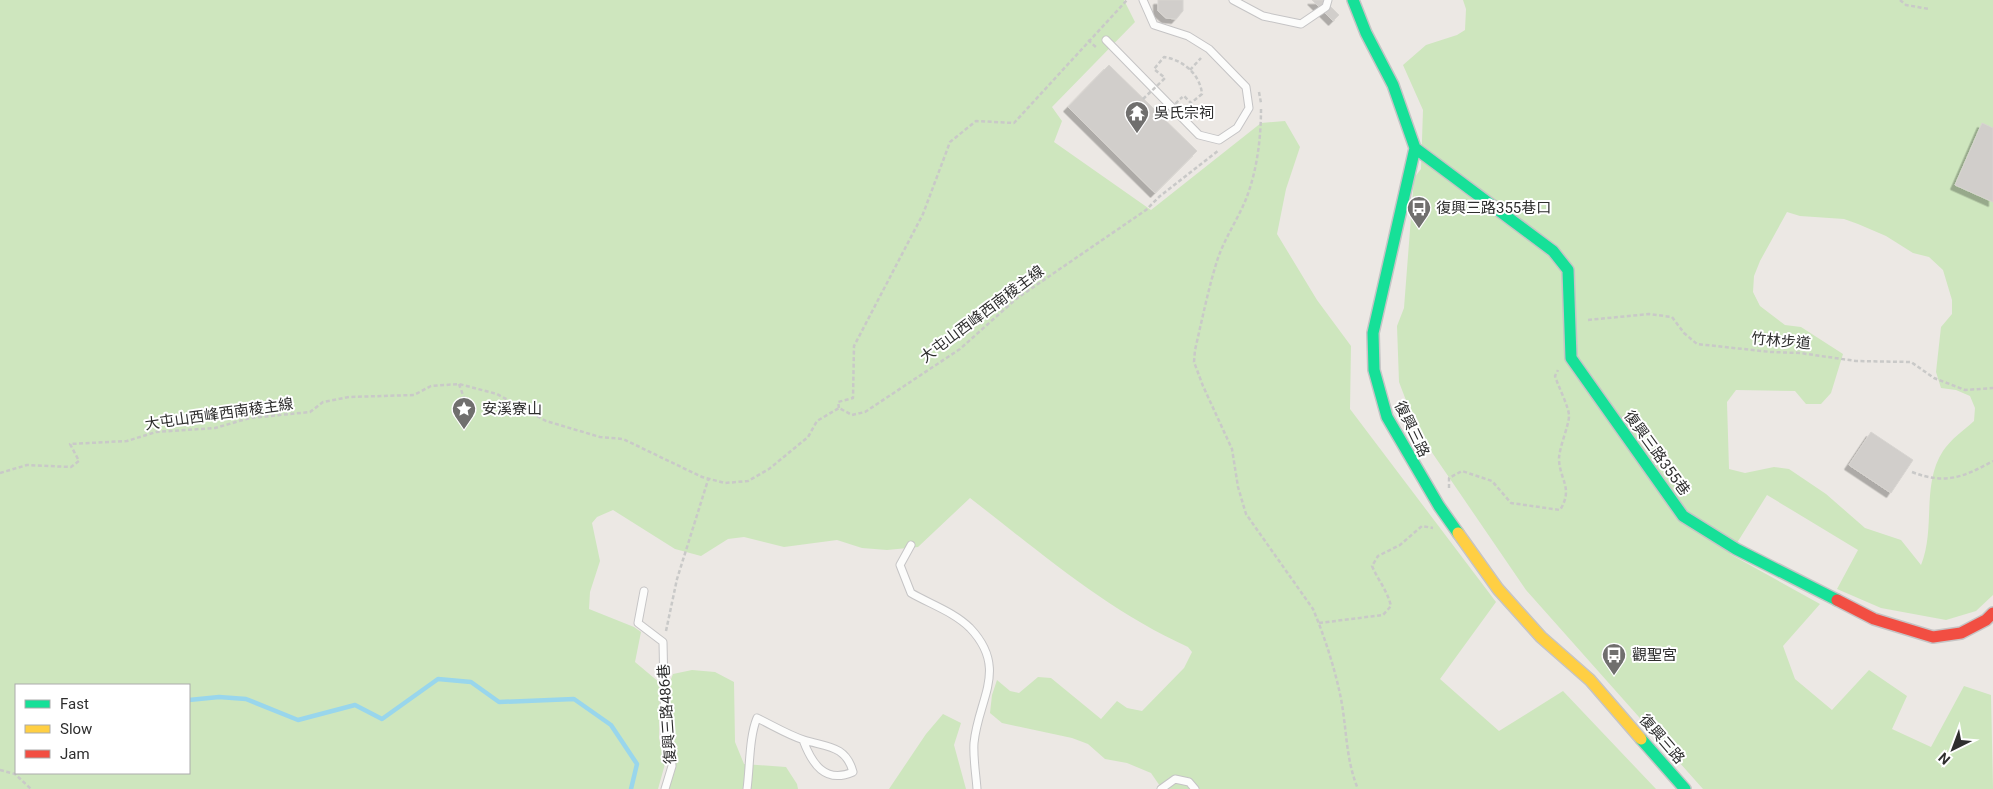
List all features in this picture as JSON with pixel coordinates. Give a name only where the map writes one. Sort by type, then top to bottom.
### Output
[{"type":"street","points":[[1353,0],[1366,33],[1393,86],[1415,148],[1553,251],[1568,270],[1572,320],[1571,358]]},
{"type":"street","name":"復興三路","points":[[1415,148],[1373,333],[1374,370],[1386,417],[1439,506],[1498,589],[1541,637],[1590,680],[1685,789]]},
{"type":"street","name":"復興三路355巷","points":[[1571,358],[1576,368],[1683,516],[1736,549],[1874,619],[1933,637],[1961,633],[1986,620],[1993,613]]},
{"type":"lane","points":[[1106,40],[1199,135],[1219,140],[1237,128],[1249,108],[1246,87],[1209,49],[1188,36],[1154,25],[1143,0]]},
{"type":"lane","points":[[1233,0],[1263,16],[1301,24],[1326,7],[1328,0]]},
{"type":"lane","points":[[911,545],[900,565],[911,593],[951,614],[970,628],[984,647],[990,664],[990,683],[974,743],[977,789]]},
{"type":"lane","name":"復興三路486巷","points":[[644,592],[638,623],[664,642],[665,736],[671,754],[672,766],[665,789]]},
{"type":"lane","points":[[747,789],[752,759],[751,731],[757,718],[803,740],[834,747],[850,761],[853,772],[844,776],[831,776],[811,762],[803,740]]},
{"type":"lane","points":[[1161,789],[1175,779],[1189,782],[1196,789]]},
{"type":"path","points":[[839,408],[838,402],[853,398],[854,346],[923,214],[950,142],[976,121],[1014,123],[1088,40],[1127,0]]},
{"type":"path","points":[[1900,0],[1906,5],[1929,9]]},
{"type":"path","points":[[1190,71],[1209,49]]},
{"type":"path","points":[[1143,99],[1165,78],[1154,69],[1164,57],[1178,60],[1201,82],[1202,94],[1191,103],[1184,96],[1162,118]]},
{"type":"path","points":[[1246,87],[1256,88],[1261,96],[1261,123],[1254,170],[1246,200],[1235,219],[1217,260],[1195,350],[1194,362],[1219,424],[1232,449],[1238,487],[1246,514],[1312,609],[1319,623],[1340,694],[1347,754],[1358,789]]},
{"type":"path","name":"大屯山西峰西南稜主線","points":[[0,473],[27,465],[71,467],[79,460],[70,444],[127,441],[156,432],[215,428],[250,418],[310,412],[322,402],[349,397],[414,395],[431,386],[459,384],[497,394],[546,421],[600,437],[623,439],[708,479],[725,483],[748,481],[770,469],[808,437],[817,421],[839,408],[852,414],[865,412],[960,349],[1016,299],[1146,210],[1160,196],[1221,148],[1219,140]]},
{"type":"path","name":"竹林步道","points":[[1572,320],[1598,320],[1649,314],[1672,317],[1684,333],[1697,344],[1770,352],[1800,353],[1856,361],[1911,362],[1934,378],[1965,390],[1993,388]]},
{"type":"path","points":[[1439,506],[1448,500],[1449,478],[1462,471],[1492,481],[1511,503],[1560,510],[1566,500],[1565,481],[1559,460],[1563,435],[1569,416],[1555,376],[1564,360],[1571,358]]},
{"type":"path","points":[[459,384],[468,409],[464,430]]},
{"type":"path","points":[[1912,472],[1925,477],[1942,479],[1965,476],[1993,461]]},
{"type":"path","points":[[664,642],[677,579],[708,479]]},
{"type":"path","points":[[1319,623],[1383,615],[1391,606],[1387,590],[1378,579],[1372,566],[1378,556],[1400,545],[1422,526],[1446,530],[1454,527]]},
{"type":"path","points":[[0,770],[15,774],[31,789]]},
{"type":"green space","points":[[0,0],[1124,0],[1135,22],[1052,107],[1062,121],[1054,142],[1151,210],[1261,123],[1285,121],[1300,147],[1286,189],[1277,234],[1317,300],[1351,346],[1350,409],[1496,602],[1440,679],[1499,731],[1563,691],[1656,789],[1162,789],[1151,773],[1127,763],[1105,759],[1088,744],[1072,738],[1002,723],[990,713],[992,695],[997,680],[1010,691],[1019,693],[1038,677],[1051,678],[1101,719],[1117,701],[1127,708],[1142,711],[1184,668],[1192,652],[1188,647],[1129,616],[1101,598],[970,498],[918,547],[887,550],[862,548],[837,540],[784,547],[744,537],[728,539],[701,556],[675,549],[613,510],[597,517],[592,523],[600,561],[590,592],[589,609],[634,627],[641,632],[635,662],[660,683],[659,738],[665,764],[658,789],[0,789]]},
{"type":"green space","points":[[1463,0],[1993,0],[1993,595],[1976,611],[1946,620],[1881,608],[1837,589],[1858,550],[1767,495],[1730,554],[1820,604],[1783,646],[1795,679],[1832,710],[1869,670],[1907,696],[1892,729],[1931,747],[1964,686],[1991,695],[1993,789],[1703,789],[1526,590],[1418,432],[1399,382],[1397,326],[1404,308],[1414,178],[1421,169],[1423,110],[1403,65],[1426,45],[1457,35],[1465,30],[1466,9]],"holes":[[[1787,212],[1800,216],[1844,219],[1858,224],[1886,236],[1913,253],[1929,257],[1943,270],[1952,300],[1952,314],[1941,327],[1936,372],[1941,388],[1956,390],[1970,396],[1975,408],[1974,421],[1957,435],[1943,451],[1936,464],[1930,492],[1928,536],[1921,565],[1901,540],[1865,528],[1826,494],[1789,469],[1774,467],[1745,473],[1729,469],[1727,402],[1736,390],[1795,391],[1806,404],[1821,404],[1831,393],[1843,354],[1801,327],[1785,325],[1760,306],[1753,292],[1754,276],[1760,261]]]},
{"type":"green space","points":[[692,670],[715,672],[734,682],[735,742],[744,764],[786,767],[797,784],[798,789],[667,789],[670,780],[668,687],[673,674]]},
{"type":"green space","points":[[943,714],[961,723],[954,745],[966,789],[889,789],[926,734]]},
{"type":"building","points":[[1158,0],[1183,0],[1183,11],[1176,19],[1166,18],[1158,11]]},
{"type":"building","points":[[1312,0],[1324,0],[1339,15],[1333,21]]},
{"type":"building","name":"吳氏宗祠","points":[[1109,65],[1197,151],[1155,193],[1068,107]]},
{"type":"building","points":[[1982,123],[1993,128],[1993,202],[1955,185]]},
{"type":"building","points":[[1871,432],[1913,460],[1891,493],[1849,465]]},
{"type":"waterway","points":[[190,700],[219,697],[246,699],[298,720],[355,705],[382,719],[438,679],[471,682],[499,702],[574,699],[611,725],[637,764],[631,789]]},
{"type":"traffic: fast","points":[[1353,0],[1366,33],[1393,85],[1415,148],[1373,333],[1374,370],[1387,417],[1439,506],[1458,533]]},
{"type":"traffic: fast","points":[[1415,148],[1553,251],[1568,270],[1571,358],[1683,516],[1736,549],[1837,600]]},
{"type":"traffic: fast","points":[[1641,739],[1685,789]]},
{"type":"traffic: slow","points":[[1458,533],[1498,589],[1541,637],[1590,680],[1641,739]]},
{"type":"traffic: jam","points":[[1837,600],[1874,619],[1933,637],[1961,633],[1986,620],[1993,613]]},
{"type":"place","name":"吳氏宗祠","points":[[1137,134]]},
{"type":"place","name":"復興三路355巷口","points":[[1419,229]]},
{"type":"place","name":"安溪寮山","points":[[464,430]]},
{"type":"place","name":"觀聖宮","points":[[1614,676]]}]
